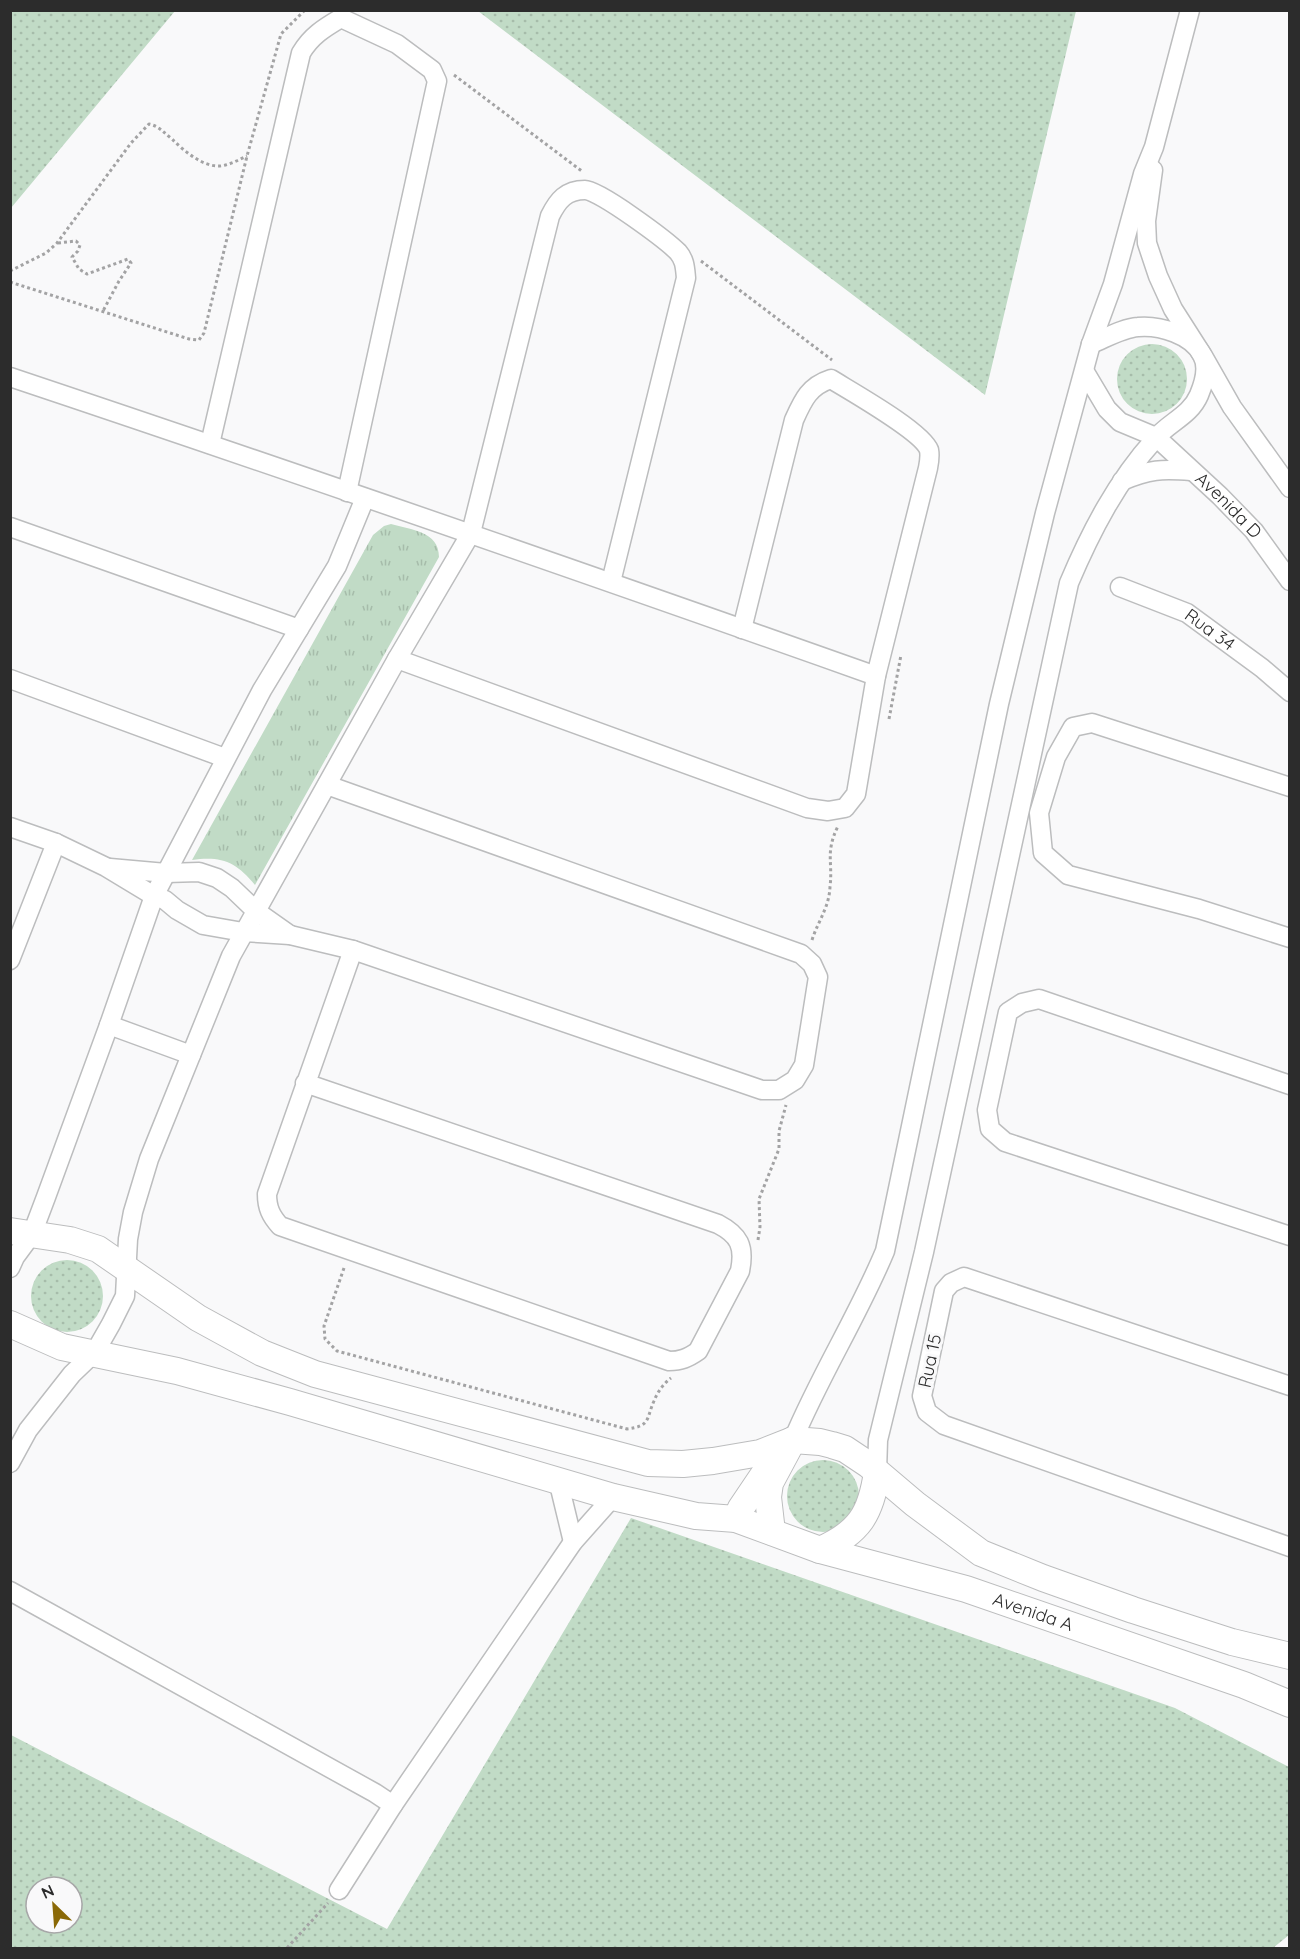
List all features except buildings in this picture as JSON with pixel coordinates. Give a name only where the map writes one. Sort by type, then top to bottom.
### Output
[{"type":"main road","points":[[21,1232],[70,1240],[99,1250],[198,1318],[262,1353],[315,1374],[648,1463],[683,1464],[760,1454],[793,1440],[820,1442],[845,1449],[877,1472],[868,1510],[861,1522],[848,1535],[820,1550]]},
{"type":"main road","name":"Avenida A","points":[[10,1324],[62,1347],[95,1352],[177,1371],[613,1497],[696,1516],[736,1519],[820,1550],[966,1589],[1290,1704]]},
{"type":"main road","points":[[736,1519],[766,1469],[793,1440]]},
{"type":"main road","points":[[772,1532],[768,1497],[770,1483],[793,1440]]},
{"type":"main road","name":"Avenida A","points":[[877,1472],[915,1504],[981,1553],[1133,1610],[1232,1642],[1290,1656]]},
{"type":"street","points":[[793,1440],[808,1403],[874,1279],[885,1251],[999,704],[1048,503],[1091,344],[1113,284],[1143,174],[1154,147],[1190,10]]},
{"type":"street","points":[[210,444],[301,53],[309,39],[340,18],[397,44],[432,70],[437,81],[347,492]]},
{"type":"street","points":[[1154,147],[1153,180],[1146,221],[1147,243],[1158,276],[1173,309],[1232,407],[1290,488]]},
{"type":"street","points":[[10,1463],[28,1430],[72,1374],[95,1352],[125,1296],[128,1239],[133,1212],[149,1159],[231,956],[397,659],[471,533],[550,216],[557,201],[577,190],[588,190],[626,212],[678,253],[684,263],[686,278],[611,582]]},
{"type":"street","points":[[877,1472],[878,1440],[924,1252],[1069,583],[1087,542],[1120,482],[1156,437],[1184,416],[1193,406],[1200,393],[1206,371],[1203,356],[1193,343],[1169,331],[1137,327],[1091,344]]},
{"type":"street","points":[[1085,372],[1107,409],[1120,422],[1156,437]]},
{"type":"street","points":[[10,377],[471,533],[876,676]]},
{"type":"street","points":[[397,659],[807,808],[828,811],[845,808],[856,794],[876,676],[928,468],[929,450],[922,439],[831,379],[820,382],[810,389],[794,420],[742,629]]},
{"type":"street","name":"Avenida D","points":[[1156,437],[1254,531],[1290,581]]},
{"type":"street","points":[[1120,482],[1143,472],[1162,469],[1191,471]]},
{"type":"street","points":[[10,1268],[21,1232],[109,1025],[154,896],[262,690],[337,566],[365,498]]},
{"type":"street","points":[[10,527],[299,629]]},
{"type":"street","name":"Rua 34","points":[[1120,587],[1187,613],[1262,668],[1290,692]]},
{"type":"street","points":[[10,680],[225,758]]},
{"type":"street","points":[[1290,788],[1092,723],[1073,727],[1056,757],[1039,813],[1043,853],[1068,875],[1199,909],[1290,938]]},
{"type":"street","points":[[10,827],[56,843],[106,867],[154,896],[165,900],[203,925],[243,932],[290,935],[353,950],[762,1090],[779,1090],[795,1080],[804,1065],[818,977],[812,964],[801,954],[327,785]]},
{"type":"street","points":[[10,960],[56,843]]},
{"type":"street","points":[[106,867],[166,873],[199,872],[217,878],[232,888],[256,911],[290,935]]},
{"type":"street","points":[[305,1083],[718,1224],[732,1231],[741,1245],[743,1259],[740,1271],[698,1351],[690,1358],[669,1361],[280,1226],[273,1218],[267,1206],[267,1194],[305,1083],[353,950]]},
{"type":"street","points":[[1290,1085],[1039,999],[1022,1003],[1008,1012],[987,1110],[990,1129],[1005,1142],[1290,1236]]},
{"type":"street","points":[[109,1025],[191,1055]]},
{"type":"street","name":"Rua 15","points":[[1290,1386],[964,1277],[951,1283],[944,1291],[922,1396],[927,1412],[944,1425],[1290,1547]]},
{"type":"street","points":[[558,1480],[573,1542]]},
{"type":"street","points":[[339,1890],[393,1805],[573,1542],[613,1497]]},
{"type":"street","points":[[12,1593],[393,1805]]},
{"type":"path","points":[[10,282],[189,339],[199,340],[204,333],[247,156],[280,34],[305,10]]},
{"type":"path","points":[[10,271],[46,253],[57,243],[131,142],[149,124],[157,126],[184,151],[204,162],[218,166],[230,164],[247,156]]},
{"type":"path","points":[[57,243],[76,241],[80,245],[72,258],[79,269],[87,274],[128,259],[130,263],[103,311]]},
{"type":"path","points":[[287,1948],[339,1890]]},
{"type":"green space","points":[[10,11],[175,11],[11,208]]},
{"type":"green space","points":[[478,11],[1076,11],[985,395]]},
{"type":"green space","points":[[1152,344],[1165,347],[1177,354],[1184,366],[1187,379],[1184,392],[1177,404],[1165,411],[1152,414],[1139,411],[1127,404],[1120,392],[1117,379],[1120,366],[1127,354],[1139,347]]},
{"type":"green space","points":[[391,524],[415,530],[429,537],[438,548],[439,557],[255,885],[228,862],[212,859],[192,860],[373,535],[384,526]]},
{"type":"green space","points":[[67,1260],[87,1266],[97,1276],[103,1296],[97,1316],[87,1326],[67,1332],[47,1326],[37,1316],[31,1296],[37,1276],[47,1266]]},
{"type":"green space","points":[[823,1460],[837,1463],[849,1470],[856,1482],[859,1496],[856,1510],[849,1522],[837,1529],[823,1532],[809,1529],[797,1522],[790,1510],[787,1496],[790,1482],[797,1470],[809,1463]]},
{"type":"green space","points":[[631,1518],[1175,1708],[1289,1767],[1289,1935],[1273,1948],[11,1948],[11,1735],[387,1929]]}]
